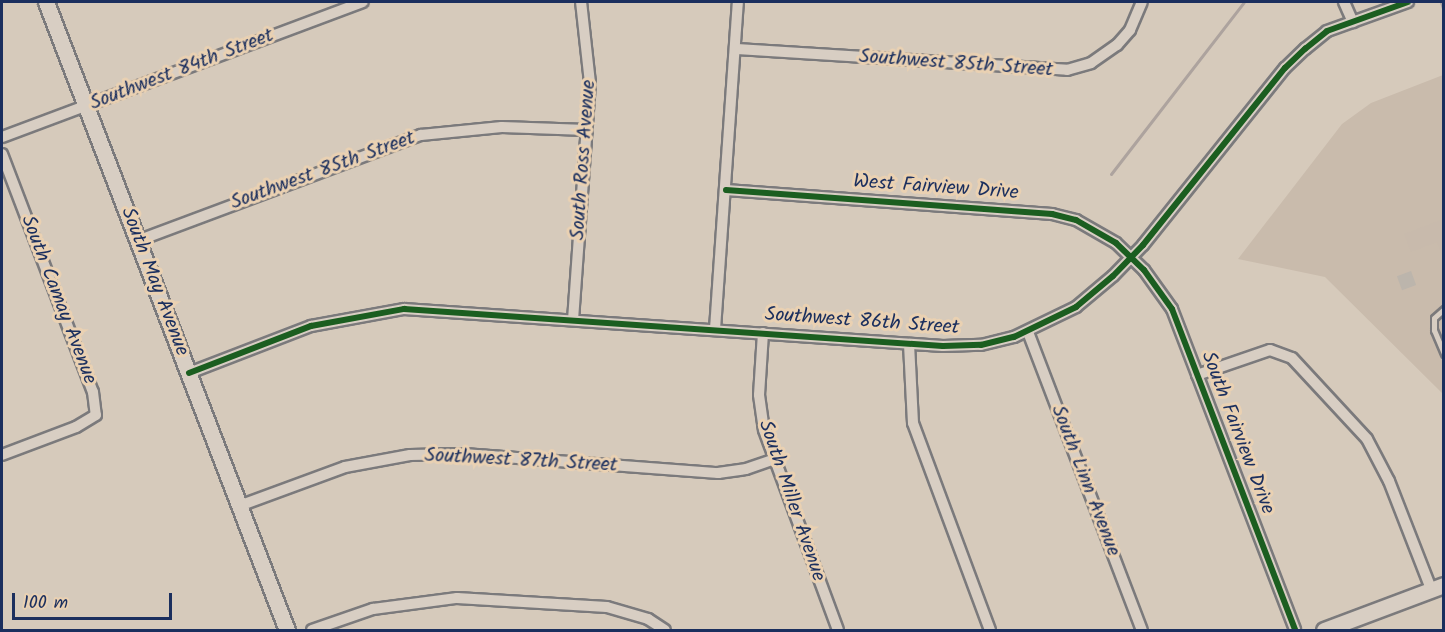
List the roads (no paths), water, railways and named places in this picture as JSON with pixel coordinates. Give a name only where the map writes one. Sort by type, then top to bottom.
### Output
[{"type":"main road","name":"South May Avenue","points":[[46,2],[287,630]]},
{"type":"main road","points":[[1324,630],[1437,587]]},
{"type":"street","name":"Southwest 84th Street","points":[[2,137],[363,2]]},
{"type":"street","name":"South Ross Avenue","points":[[573,320],[590,69],[580,2]]},
{"type":"street","points":[[715,329],[737,49],[738,2]]},
{"type":"street","name":"Southwest 85th Street","points":[[737,49],[1067,70],[1091,63],[1117,45],[1130,30],[1142,2]]},
{"type":"street","points":[[1344,2],[1353,22]]},
{"type":"street","name":"Southwest 86th Street","points":[[189,373],[311,326],[381,311],[438,310],[909,344],[981,345],[1028,332],[1083,303],[1130,257],[1285,68],[1327,31],[1408,2]]},
{"type":"street","name":"Southwest 85th Street","points":[[137,241],[421,135],[482,128],[587,130]]},
{"type":"street","name":"South Camay Avenue","points":[[2,154],[93,392],[96,414],[76,427],[2,455]]},
{"type":"street","name":"West Fairview Drive","points":[[726,190],[1052,214],[1104,234],[1130,257]]},
{"type":"street","name":"South Fairview Drive","points":[[1130,257],[1167,299],[1295,630]]},
{"type":"street","name":"South Linn Avenue","points":[[1028,332],[1142,630]]},
{"type":"street","name":"South Miller Avenue","points":[[764,333],[759,406],[772,460],[838,630]]},
{"type":"street","points":[[909,344],[913,423],[990,630]]},
{"type":"street","points":[[1197,375],[1270,350],[1292,358],[1367,439],[1389,481],[1437,587]]},
{"type":"street","name":"Southwest 87th Street","points":[[239,506],[345,467],[410,455],[464,454],[718,473],[772,460]]},
{"type":"street","points":[[312,630],[382,607],[457,598],[607,607],[648,619],[665,630]]},
{"type":"lane","points":[[1443,309],[1434,318],[1434,330],[1443,354]]},
{"type":"waterway","points":[[1111,174],[1244,2]]},
{"type":"waterway","points":[[1441,2],[1444,11]]}]
